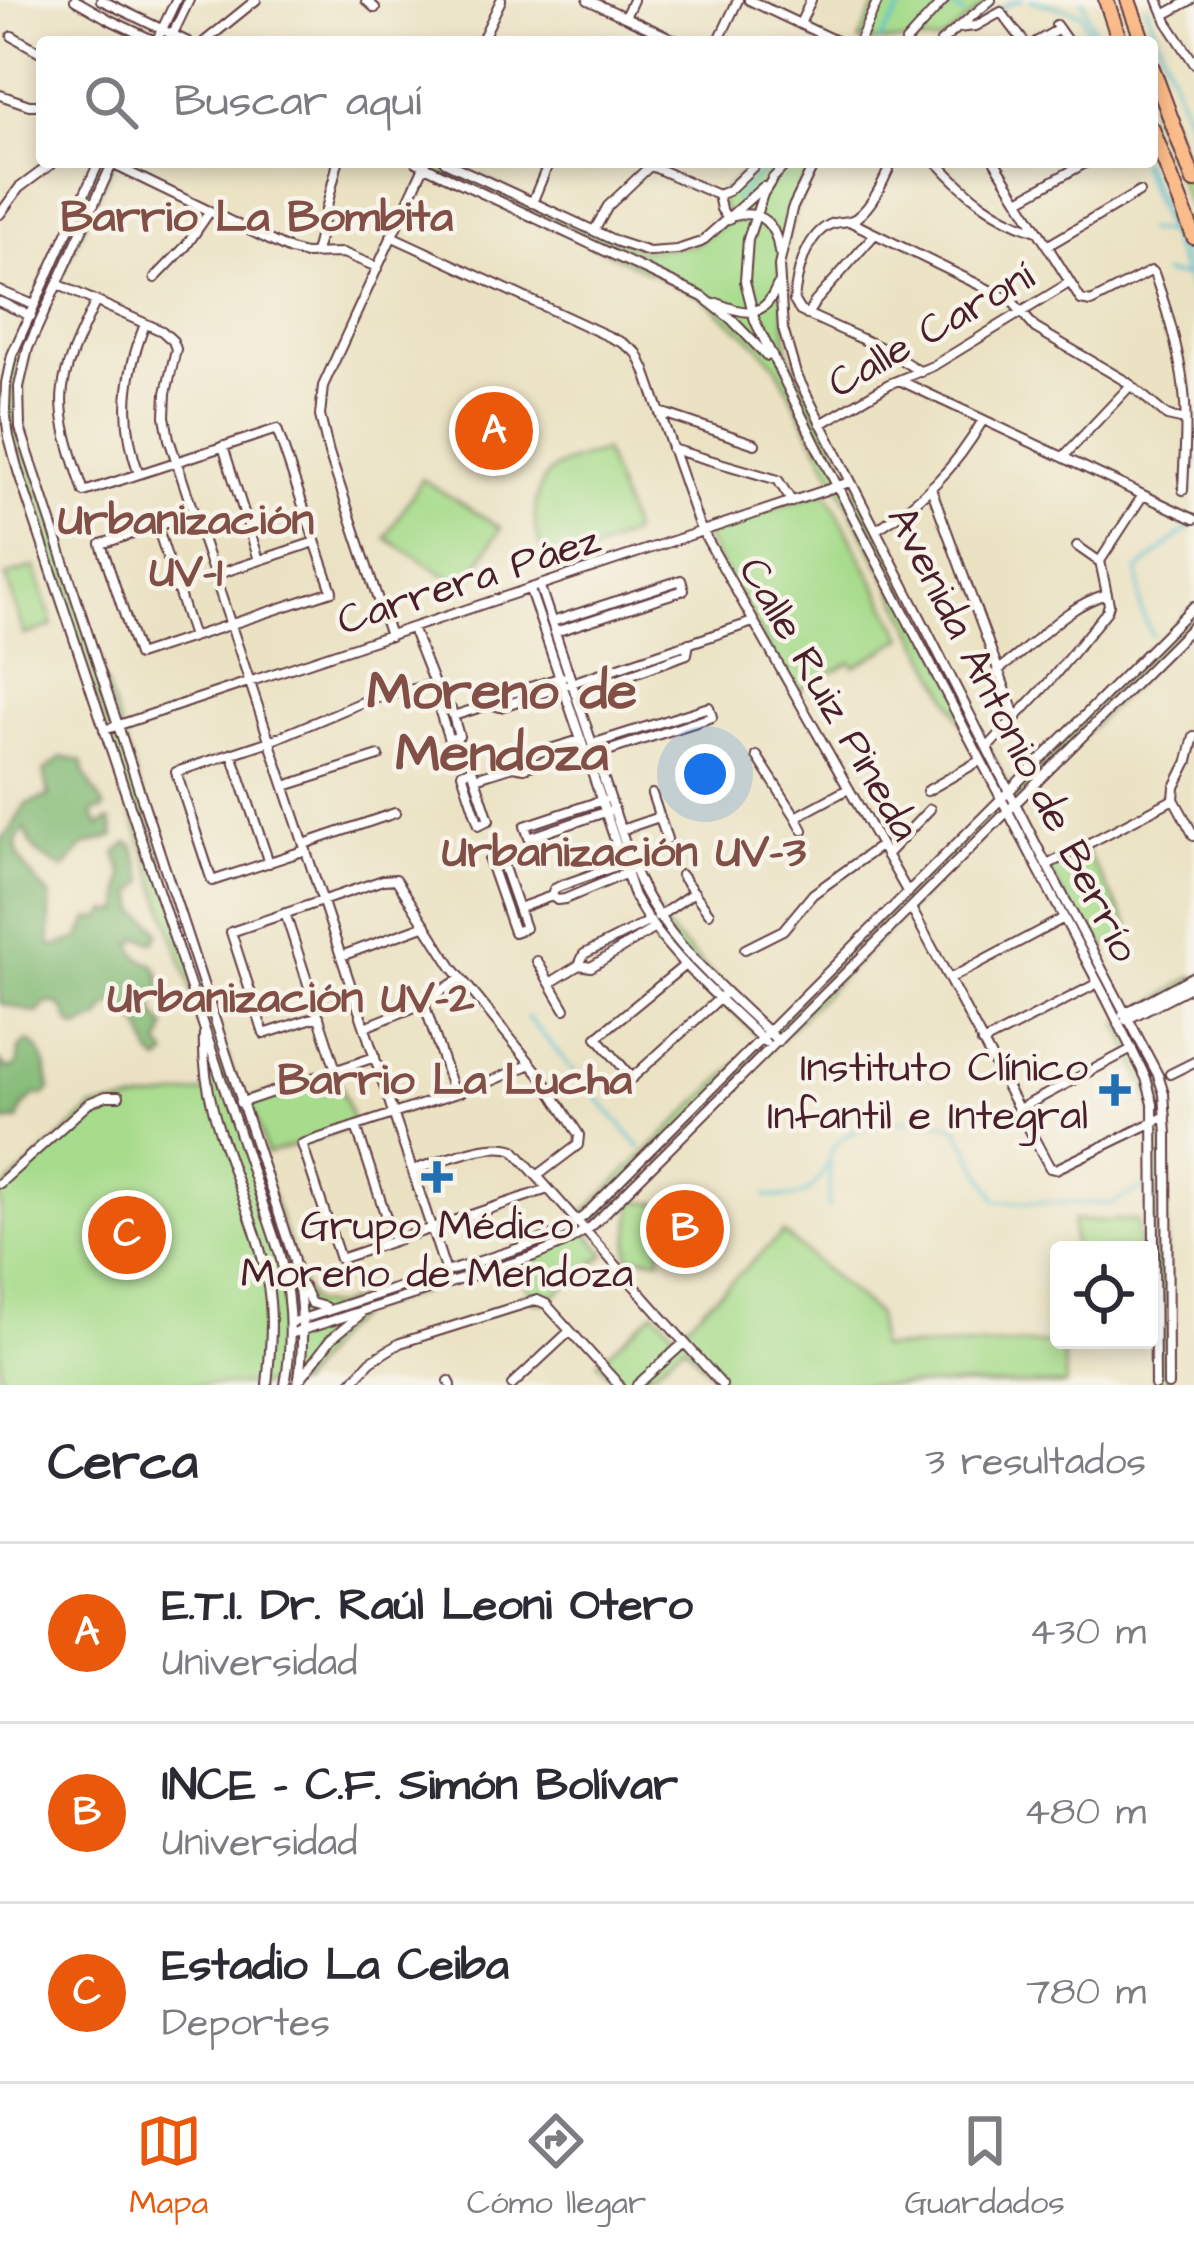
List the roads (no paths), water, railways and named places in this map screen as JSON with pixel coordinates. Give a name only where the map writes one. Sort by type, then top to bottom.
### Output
[{"type":"highway","points":[[1106,0],[1118,36]]},
{"type":"highway","points":[[1128,0],[1141,36]]},
{"type":"highway","points":[[1158,84],[1194,182]]},
{"type":"highway","points":[[1158,144],[1194,237]]},
{"type":"street","points":[[75,0],[144,36]]},
{"type":"street","points":[[101,0],[168,36]]},
{"type":"street","points":[[158,36],[176,0]]},
{"type":"street","points":[[172,36],[188,0]]},
{"type":"street","points":[[211,36],[256,0]]},
{"type":"street","points":[[366,0],[374,8]]},
{"type":"street","points":[[587,0],[666,36]]},
{"type":"street","points":[[625,17],[633,0]]},
{"type":"street","points":[[721,36],[738,0]]},
{"type":"street","points":[[749,0],[825,36]]},
{"type":"street","points":[[800,24],[811,0]]},
{"type":"street","points":[[862,36],[878,0]]},
{"type":"street","points":[[911,36],[944,0]]},
{"type":"street","points":[[948,36],[991,0]]},
{"type":"street","points":[[1158,0],[1194,63]]},
{"type":"street","points":[[1164,15],[1191,0]]},
{"type":"street","points":[[484,36],[497,1]]},
{"type":"street","points":[[957,28],[976,26],[1001,12],[1019,36]]},
{"type":"street","points":[[12,35],[36,49]]},
{"type":"street","points":[[0,95],[36,105]]},
{"type":"street","points":[[0,214],[5,201],[46,168]]},
{"type":"street","points":[[96,168],[9,368],[5,398],[9,437],[282,1265],[290,1328],[285,1385]]},
{"type":"street","points":[[110,168],[28,348],[20,374],[20,428],[303,1289],[311,1303],[332,1307]]},
{"type":"street","points":[[122,168],[290,250],[343,253],[377,267]]},
{"type":"street","points":[[315,254],[336,168]]},
{"type":"street","points":[[390,636],[329,453],[320,416],[321,396],[420,168]]},
{"type":"street","points":[[432,168],[737,311],[752,312],[768,303],[779,278]]},
{"type":"street","points":[[458,168],[641,250],[668,252],[701,242],[782,168]]},
{"type":"street","points":[[532,202],[546,168]]},
{"type":"street","points":[[594,231],[608,206],[650,168]]},
{"type":"street","points":[[660,168],[718,195],[752,168]]},
{"type":"street","name":"Avenida Antonio de Berrío","points":[[812,168],[792,209],[780,259],[780,302],[788,352],[820,424],[1047,865],[1098,983],[1123,1018],[1151,1093],[1155,1385]]},
{"type":"street","points":[[889,168],[868,205],[850,222],[826,226],[810,246],[794,301],[807,315],[882,348],[921,372]]},
{"type":"street","points":[[943,168],[978,203],[1037,230]]},
{"type":"street","points":[[999,168],[1081,300],[1091,302],[1154,273],[1181,376],[1183,490]]},
{"type":"street","points":[[1018,200],[1076,168]]},
{"type":"street","points":[[773,178],[754,214],[745,270],[752,312],[776,366]]},
{"type":"street","points":[[1047,246],[1139,192]]},
{"type":"street","points":[[718,195],[721,209],[731,219]]},
{"type":"street","points":[[154,278],[186,246],[210,211]]},
{"type":"street","points":[[731,219],[754,214],[764,219],[773,229],[780,259]]},
{"type":"street","points":[[850,222],[994,291],[1017,305],[1035,328],[1131,385],[1166,416],[1185,420]]},
{"type":"street","points":[[807,315],[875,234]]},
{"type":"street","name":"Calle Ruiz Pineda","points":[[391,236],[632,348],[645,370],[702,532],[886,856],[1041,1157],[1053,1170],[1154,1122]]},
{"type":"street","name":"Calle Caroní","points":[[820,424],[921,372],[1069,283]]},
{"type":"street","points":[[57,284],[166,334],[176,349],[166,386],[165,416],[176,461],[450,1283]]},
{"type":"street","points":[[0,291],[34,305]]},
{"type":"street","points":[[703,297],[776,366]]},
{"type":"street","points":[[96,301],[61,389],[62,421],[84,492],[277,429],[332,591],[138,655],[101,544],[195,514]]},
{"type":"street","points":[[780,302],[794,301]]},
{"type":"street","points":[[0,302],[40,320]]},
{"type":"street","points":[[139,474],[128,434],[126,397],[133,357],[146,324]]},
{"type":"street","name":"Avenida Antonio de Berrío","points":[[776,366],[1017,830],[1158,1075],[1166,1116],[1168,1385]]},
{"type":"street","points":[[899,380],[1194,519]]},
{"type":"street","points":[[1063,457],[1131,385]]},
{"type":"street","points":[[659,412],[755,444]]},
{"type":"street","points":[[876,530],[959,460],[983,420]]},
{"type":"street","points":[[223,446],[259,560]]},
{"type":"street","points":[[671,449],[778,480],[792,502]]},
{"type":"street","name":"Carrera Páez","points":[[104,730],[850,482]]},
{"type":"street","points":[[931,488],[1016,718]]},
{"type":"street","points":[[1100,562],[1143,495]]},
{"type":"street","points":[[157,526],[194,637]]},
{"type":"street","points":[[215,575],[315,542]]},
{"type":"street","points":[[988,747],[1107,611],[1100,562],[1077,546]]},
{"type":"street","points":[[681,580],[684,590],[553,627],[681,580]]},
{"type":"street","points":[[535,588],[553,627],[585,744],[627,867],[653,923],[774,1044]]},
{"type":"street","points":[[535,588],[568,684]]},
{"type":"street","points":[[998,670],[1063,615],[1107,594]]},
{"type":"street","points":[[290,1328],[302,1318],[532,1244],[577,1222],[1194,606]]},
{"type":"street","points":[[453,716],[687,654],[689,643],[752,622]]},
{"type":"street","points":[[290,1328],[302,1330],[535,1256],[585,1231],[1194,625]]},
{"type":"street","points":[[395,813],[212,881],[176,772],[270,741],[365,701],[434,684],[412,628]]},
{"type":"street","points":[[1120,680],[1129,690]]},
{"type":"street","points":[[475,778],[513,766],[520,758],[709,707],[712,717],[596,755]]},
{"type":"street","points":[[1194,736],[1174,799],[1194,836]]},
{"type":"street","points":[[585,744],[596,755],[605,799]]},
{"type":"street","points":[[232,754],[269,862]]},
{"type":"street","points":[[757,756],[803,830]]},
{"type":"street","points":[[285,786],[379,757]]},
{"type":"street","points":[[927,791],[981,760]]},
{"type":"street","points":[[472,769],[475,778],[489,820],[479,825],[462,772],[472,769]]},
{"type":"street","points":[[1001,773],[1026,776]]},
{"type":"street","points":[[796,817],[848,789]]},
{"type":"street","points":[[652,794],[667,839]]},
{"type":"street","points":[[605,799],[525,826],[529,838],[609,810]]},
{"type":"street","points":[[1047,865],[1174,799]]},
{"type":"street","points":[[886,856],[930,808]]},
{"type":"street","points":[[609,810],[620,830],[627,867]]},
{"type":"street","points":[[620,830],[659,817]]},
{"type":"street","points":[[994,824],[1006,822],[1017,830]]},
{"type":"street","points":[[745,949],[782,930],[813,894],[880,846]]},
{"type":"street","points":[[500,856],[518,908],[525,928],[514,932],[489,860],[500,856]]},
{"type":"street","points":[[518,908],[552,896],[565,899],[627,867]]},
{"type":"street","points":[[682,875],[709,914]]},
{"type":"street","points":[[319,1016],[265,1034],[230,932],[396,879],[461,978],[549,1087],[580,1139],[537,1176]]},
{"type":"street","points":[[550,983],[579,965],[584,954],[653,923],[694,892]]},
{"type":"street","points":[[285,913],[336,1070]]},
{"type":"street","points":[[949,979],[1069,916]]},
{"type":"street","points":[[341,956],[426,925]]},
{"type":"street","points":[[689,961],[597,1038],[634,1078],[724,995]]},
{"type":"street","points":[[537,962],[565,1010]]},
{"type":"street","points":[[365,1027],[424,1003],[461,978]]},
{"type":"street","points":[[1123,1018],[1194,980]]},
{"type":"street","points":[[982,1043],[1098,983]]},
{"type":"street","points":[[424,1003],[454,1094]]},
{"type":"street","points":[[204,1027],[207,1088],[268,1287],[267,1385]]},
{"type":"street","points":[[1017,1110],[1132,1048]]},
{"type":"street","points":[[218,1127],[230,1106],[375,1057]]},
{"type":"street","points":[[1170,1074],[1194,1062]]},
{"type":"street","points":[[531,1064],[302,1144],[340,1259],[548,1189]]},
{"type":"street","points":[[0,1184],[89,1102],[119,1096]]},
{"type":"street","points":[[1154,1122],[1166,1116]]},
{"type":"street","points":[[356,1126],[394,1241]]},
{"type":"street","points":[[413,1169],[491,1148],[509,1148],[722,1385]]},
{"type":"street","points":[[295,1264],[302,1318],[298,1385]]},
{"type":"street","points":[[351,1384],[377,1356],[400,1343],[540,1301],[619,1385]]},
{"type":"street","points":[[298,1385],[332,1339],[368,1309]]},
{"type":"street","points":[[515,1384],[570,1331]]},
{"type":"street","points":[[637,1385],[684,1343]]},
{"type":"waterway","points":[[883,36],[907,0]]},
{"type":"waterway","points":[[972,21],[1023,0]]},
{"type":"waterway","points":[[1031,0],[1081,13],[1091,36]]},
{"type":"waterway","points":[[1083,0],[1096,36]]},
{"type":"waterway","points":[[949,3],[964,15]]},
{"type":"waterway","points":[[1146,6],[1157,36]]},
{"type":"waterway","points":[[1158,39],[1194,137]]},
{"type":"waterway","points":[[734,200],[767,168]]},
{"type":"waterway","points":[[1141,168],[1194,300]]},
{"type":"waterway","points":[[1146,168],[1194,284]]},
{"type":"waterway","points":[[1146,230],[1167,232]]},
{"type":"waterway","points":[[1163,274],[1184,276]]},
{"type":"waterway","points":[[1194,458],[1194,471]]},
{"type":"waterway","points":[[1152,636],[1141,610],[1138,570],[1191,526]]},
{"type":"waterway","points":[[527,1017],[641,1148]]},
{"type":"waterway","points":[[765,1196],[795,1196],[809,1190],[821,1177],[834,1146],[849,1134],[915,1120],[957,1128],[997,1201],[1111,1204],[1145,1187]]},
{"type":"waterway","points":[[828,1208],[830,1162]]},
{"type":"place","name":"E.T.I. Dr. Raúl Leoni Otero","points":[[494,431]]},
{"type":"place","name":"Instituto Clínico Infantil e Integral","points":[[1115,1090]]},
{"type":"place","name":"Grupo Médico Moreno de Mendoza","points":[[437,1177]]},
{"type":"place","name":"INCE - C.F. Simón Bolívar","points":[[685,1229]]},
{"type":"place","name":"Estadio La Ceiba","points":[[127,1235]]},
{"type":"district","name":"Barrio La Bombita","points":[[257,215]]},
{"type":"district","name":"Urbanización UV-1","points":[[186,544]]},
{"type":"district","name":"Moreno de Mendoza","points":[[502,720]]},
{"type":"district","name":"Urbanización UV-3","points":[[624,850]]},
{"type":"district","name":"Urbanización UV-2","points":[[291,996]]},
{"type":"district","name":"Barrio La Lucha","points":[[455,1078]]}]
